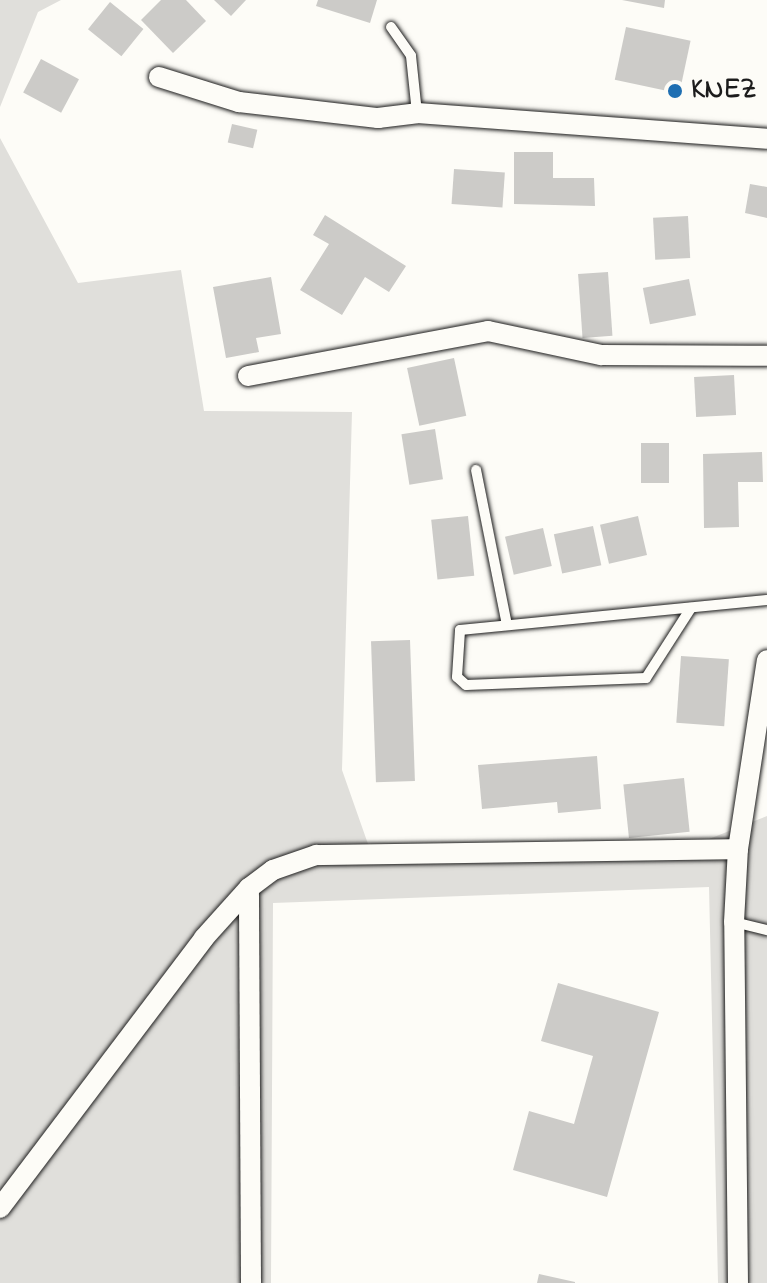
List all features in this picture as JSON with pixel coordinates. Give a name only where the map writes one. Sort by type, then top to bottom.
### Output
[{"type":"street","points":[[159,77],[239,102],[378,118],[417,113],[767,139]]},
{"type":"street","points":[[248,376],[488,331],[601,355],[767,356]]},
{"type":"street","points":[[738,1283],[734,922],[738,849],[767,660]]},
{"type":"street","points":[[0,1208],[204,938],[249,888],[273,870],[316,855],[738,849]]},
{"type":"street","points":[[249,888],[251,1283]]},
{"type":"lane","points":[[391,27],[411,56],[417,113]]},
{"type":"lane","points":[[476,470],[507,625]]},
{"type":"lane","points":[[691,608],[646,678],[460,684],[460,630],[767,600]]},
{"type":"lane","points":[[734,922],[767,930]]},
{"type":"shaded area","points":[[0,0],[61,0],[38,12],[0,107]]},
{"type":"shaded area","points":[[0,138],[78,283],[181,270],[204,411],[352,412],[342,770],[368,844],[709,839],[767,816],[767,1283],[718,1283],[709,887],[273,903],[271,1283],[0,1283]]},
{"type":"building","points":[[161,0],[186,0],[206,21],[173,53],[141,20]]},
{"type":"building","points":[[214,0],[246,0],[231,16]]},
{"type":"building","points":[[318,0],[377,0],[370,23],[316,6]]},
{"type":"building","points":[[622,0],[665,0],[664,8]]},
{"type":"building","points":[[110,2],[143,29],[121,56],[88,29]]},
{"type":"building","points":[[626,27],[691,41],[679,94],[615,80]]},
{"type":"building","points":[[41,59],[79,79],[61,113],[23,93]]},
{"type":"building","points":[[232,124],[257,130],[253,148],[228,143]]},
{"type":"building","points":[[514,152],[553,152],[553,178],[594,178],[595,206],[514,204]]},
{"type":"building","points":[[454,169],[505,173],[502,207],[452,204]]},
{"type":"building","points":[[750,184],[767,187],[767,218],[745,213]]},
{"type":"building","points":[[325,215],[406,266],[389,292],[365,277],[342,315],[300,290],[329,244],[313,235]]},
{"type":"building","points":[[688,216],[690,258],[655,260],[653,218]]},
{"type":"building","points":[[608,272],[612,336],[583,338],[578,274]]},
{"type":"building","points":[[271,277],[281,334],[256,338],[259,352],[226,358],[213,287]]},
{"type":"building","points":[[689,279],[696,315],[650,324],[643,288]]},
{"type":"building","points":[[454,358],[466,416],[419,426],[407,368]]},
{"type":"building","points":[[734,375],[736,415],[696,417],[694,377]]},
{"type":"building","points":[[435,429],[443,479],[409,485],[401,434]]},
{"type":"building","points":[[641,443],[669,443],[669,483],[641,483]]},
{"type":"building","points":[[762,452],[763,482],[738,482],[739,527],[704,528],[703,454]]},
{"type":"building","points":[[468,516],[474,576],[437,580],[431,520]]},
{"type":"building","points":[[638,516],[647,555],[609,564],[600,525]]},
{"type":"building","points":[[593,526],[601,565],[562,573],[554,534]]},
{"type":"building","points":[[543,528],[552,566],[514,575],[505,537]]},
{"type":"building","points":[[410,640],[415,781],[376,782],[371,641]]},
{"type":"building","points":[[681,656],[729,659],[724,726],[676,723]]},
{"type":"building","points":[[597,756],[601,809],[558,813],[557,802],[482,809],[478,765]]},
{"type":"building","points":[[684,778],[690,832],[629,838],[623,784]]},
{"type":"building","points":[[558,983],[659,1012],[607,1197],[513,1170],[529,1111],[574,1124],[593,1056],[541,1041]]},
{"type":"building","points":[[539,1274],[575,1282],[575,1283],[537,1283]]},
{"type":"place","name":"KNEZ","points":[[675,91]]}]
